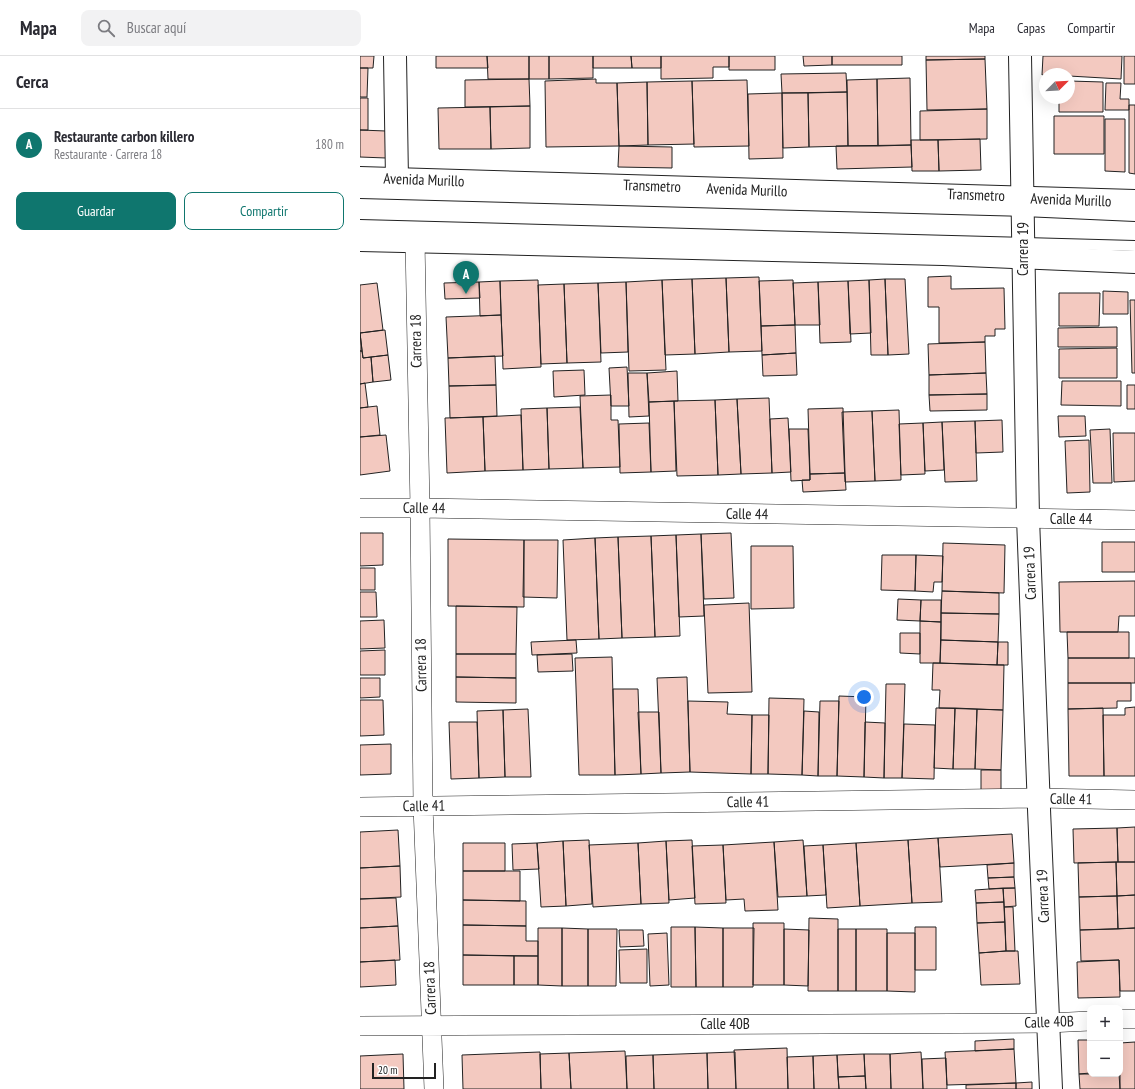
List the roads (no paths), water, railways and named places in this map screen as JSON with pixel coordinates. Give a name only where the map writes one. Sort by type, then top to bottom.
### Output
[{"type":"main road","points":[[395,56],[397,179]]},
{"type":"main road","name":"Carrera 19","points":[[1020,56],[1028,519],[1050,1089]]},
{"type":"main road","name":"Avenida Murillo","points":[[360,178],[1023,205],[1135,201]]},
{"type":"main road","points":[[360,240],[1023,250],[1094,260],[1135,262]]},
{"type":"street","name":"Carrera 18","points":[[415,240],[420,508],[423,806],[434,1089]]},
{"type":"street","name":"Calle 44","points":[[360,508],[1135,520]]},
{"type":"street","name":"Calle 41","points":[[360,807],[1039,798],[1135,800]]},
{"type":"street","points":[[1123,1019],[1135,1019]]},
{"type":"street","name":"Calle 40B","points":[[360,1026],[1048,1023],[1087,1021]]},
{"type":"lane","name":"Transmetro","points":[[360,193],[1023,205],[1135,216]]},
{"type":"lane","points":[[360,225],[1023,250],[1135,246]]},
{"type":"place","name":"Restaurante carbon killero","points":[[466,294]]}]
